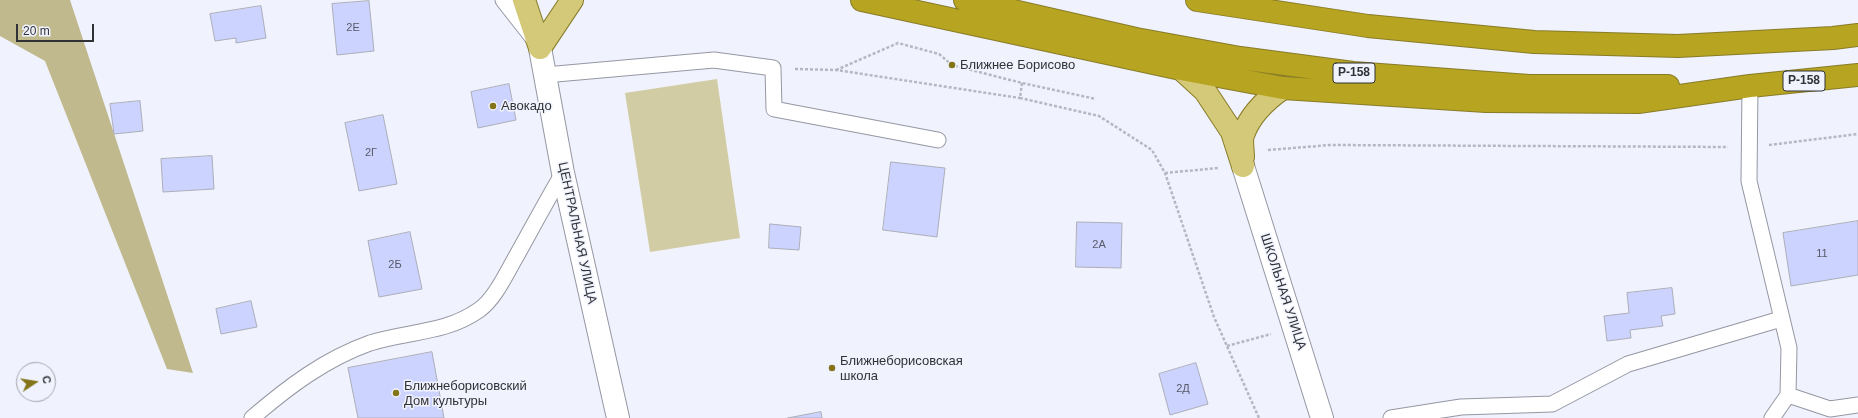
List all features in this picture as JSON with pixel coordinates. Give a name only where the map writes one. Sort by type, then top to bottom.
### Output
[{"type":"highway","points":[[862,0],[1181,69],[1283,88],[1486,101],[1638,102],[1750,86]]},
{"type":"highway","name":"Р-158","points":[[965,0],[1136,39],[1240,58],[1353,73],[1529,86],[1750,86],[1858,75]]},
{"type":"highway","points":[[1197,0],[1368,26],[1534,42],[1678,46],[1833,38],[1858,35]]},
{"type":"highway","points":[[1221,0],[1256,10]]},
{"type":"main road","points":[[524,0],[540,48]]},
{"type":"main road","points":[[540,48],[572,0]]},
{"type":"main road","points":[[1181,69],[1205,91],[1232,132],[1243,166]]},
{"type":"main road","points":[[1243,166],[1243,136],[1253,117],[1265,100],[1283,88]]},
{"type":"street","name":"ЦЕНТРАЛЬНАЯ УЛИЦА","points":[[540,48],[563,173],[618,418]]},
{"type":"street","name":"ШКОЛЬНАЯ УЛИЦА","points":[[1243,166],[1322,418]]},
{"type":"lane","points":[[503,0],[540,48]]},
{"type":"lane","points":[[545,75],[714,60],[773,68],[774,109],[938,140]]},
{"type":"lane","points":[[1750,86],[1749,181],[1788,348],[1788,395],[1772,418]]},
{"type":"lane","points":[[252,418],[285,390],[342,354],[371,343],[438,329],[460,321],[480,309],[497,290],[563,173]]},
{"type":"lane","points":[[1391,418],[1461,407],[1552,404],[1628,364],[1781,319]]},
{"type":"lane","points":[[1788,395],[1830,409],[1858,405]]},
{"type":"path","points":[[836,70],[898,43],[939,54],[952,65],[1022,84],[1096,99]]},
{"type":"path","points":[[773,68],[836,70],[1020,98],[1099,116],[1152,150],[1164,173],[1214,317],[1259,418]]},
{"type":"path","points":[[1020,98],[1022,84]]},
{"type":"path","points":[[1262,150],[1330,146],[1749,147],[1858,134]]},
{"type":"path","points":[[1227,346],[1294,327]]},
{"type":"shaded area","points":[[0,0],[70,0],[193,373],[167,369],[45,61],[0,36]]},
{"type":"shaded area","points":[[717,79],[740,238],[650,252],[625,93]]},
{"type":"building","points":[[369,1],[374,51],[337,55],[332,4]]},
{"type":"building","points":[[261,6],[266,38],[236,43],[236,38],[215,41],[210,14]]},
{"type":"building","name":"Авокадо","points":[[509,84],[516,120],[478,128],[471,92]]},
{"type":"building","points":[[140,101],[143,131],[114,134],[110,104]]},
{"type":"building","points":[[383,115],[397,184],[359,191],[345,123]]},
{"type":"building","points":[[212,156],[214,189],[163,192],[161,159]]},
{"type":"building","points":[[891,162],[945,168],[937,237],[883,230]]},
{"type":"building","points":[[1858,221],[1858,275],[1791,286],[1783,233]]},
{"type":"building","points":[[1077,222],[1122,223],[1121,268],[1076,267]]},
{"type":"building","points":[[770,224],[801,227],[799,250],[769,248]]},
{"type":"building","points":[[410,232],[422,289],[379,297],[368,241]]},
{"type":"building","points":[[1672,288],[1675,314],[1661,316],[1663,326],[1630,330],[1631,338],[1607,341],[1604,316],[1629,313],[1627,293]]},
{"type":"building","points":[[251,301],[257,327],[221,334],[216,309]]},
{"type":"building","name":"Ближнеборисовский Дом культуры","points":[[432,352],[444,418],[358,418],[348,368]]},
{"type":"building","points":[[1196,363],[1208,404],[1170,415],[1159,374]]},
{"type":"building","points":[[821,412],[822,418],[788,418]]},
{"type":"place","name":"Ближнее Борисово","points":[[952,65]]},
{"type":"place","name":"Авокадо","points":[[493,106]]},
{"type":"place","name":"Ближнеборисовская школа","points":[[832,368]]},
{"type":"place","name":"Ближнеборисовский Дом культуры","points":[[396,393]]}]
